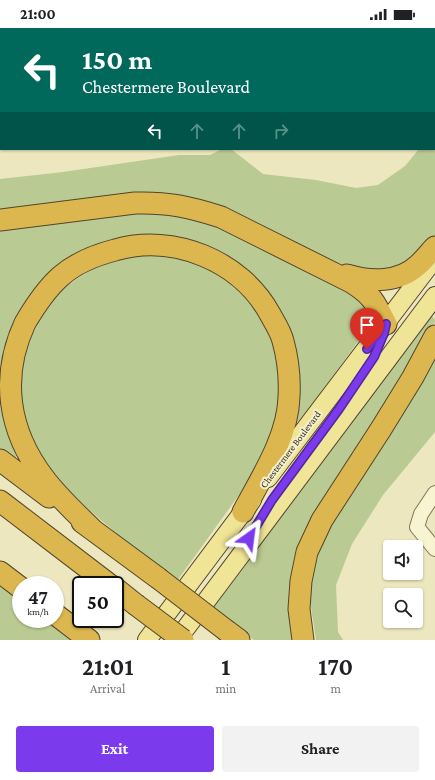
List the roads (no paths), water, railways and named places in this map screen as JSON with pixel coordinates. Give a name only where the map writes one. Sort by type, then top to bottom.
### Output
[{"type":"highway","points":[[0,220],[135,203],[180,205],[221,217],[328,269],[351,282],[373,299],[386,324]]},
{"type":"highway","points":[[93,530],[44,480],[23,447],[15,428],[11,410],[9,390],[12,358],[21,331],[32,311],[45,292],[62,275],[83,261],[103,253],[142,245],[181,247],[202,254],[234,273],[250,285],[263,301],[283,340],[289,376],[289,399],[285,420],[273,455],[243,512]]},
{"type":"highway","points":[[328,269],[359,279],[388,280],[402,275],[417,266],[435,247]]},
{"type":"highway","points":[[302,640],[299,609],[301,581],[310,546],[322,520],[405,390],[435,336]]},
{"type":"highway","points":[[0,460],[233,636]]},
{"type":"highway","points":[[0,501],[98,576]]},
{"type":"highway","points":[[0,572],[12,581]]},
{"type":"highway","points":[[124,595],[183,640]]},
{"type":"highway","points":[[64,621],[89,640]]},
{"type":"main road","name":"Chestermere Boulevard","points":[[147,640],[435,258]]},
{"type":"main road","points":[[177,640],[435,296]]},
{"type":"main road","points":[[234,564],[272,500],[339,409],[374,357],[386,324]]},
{"type":"lane","points":[[435,493],[421,514],[417,527],[435,549]]}]
